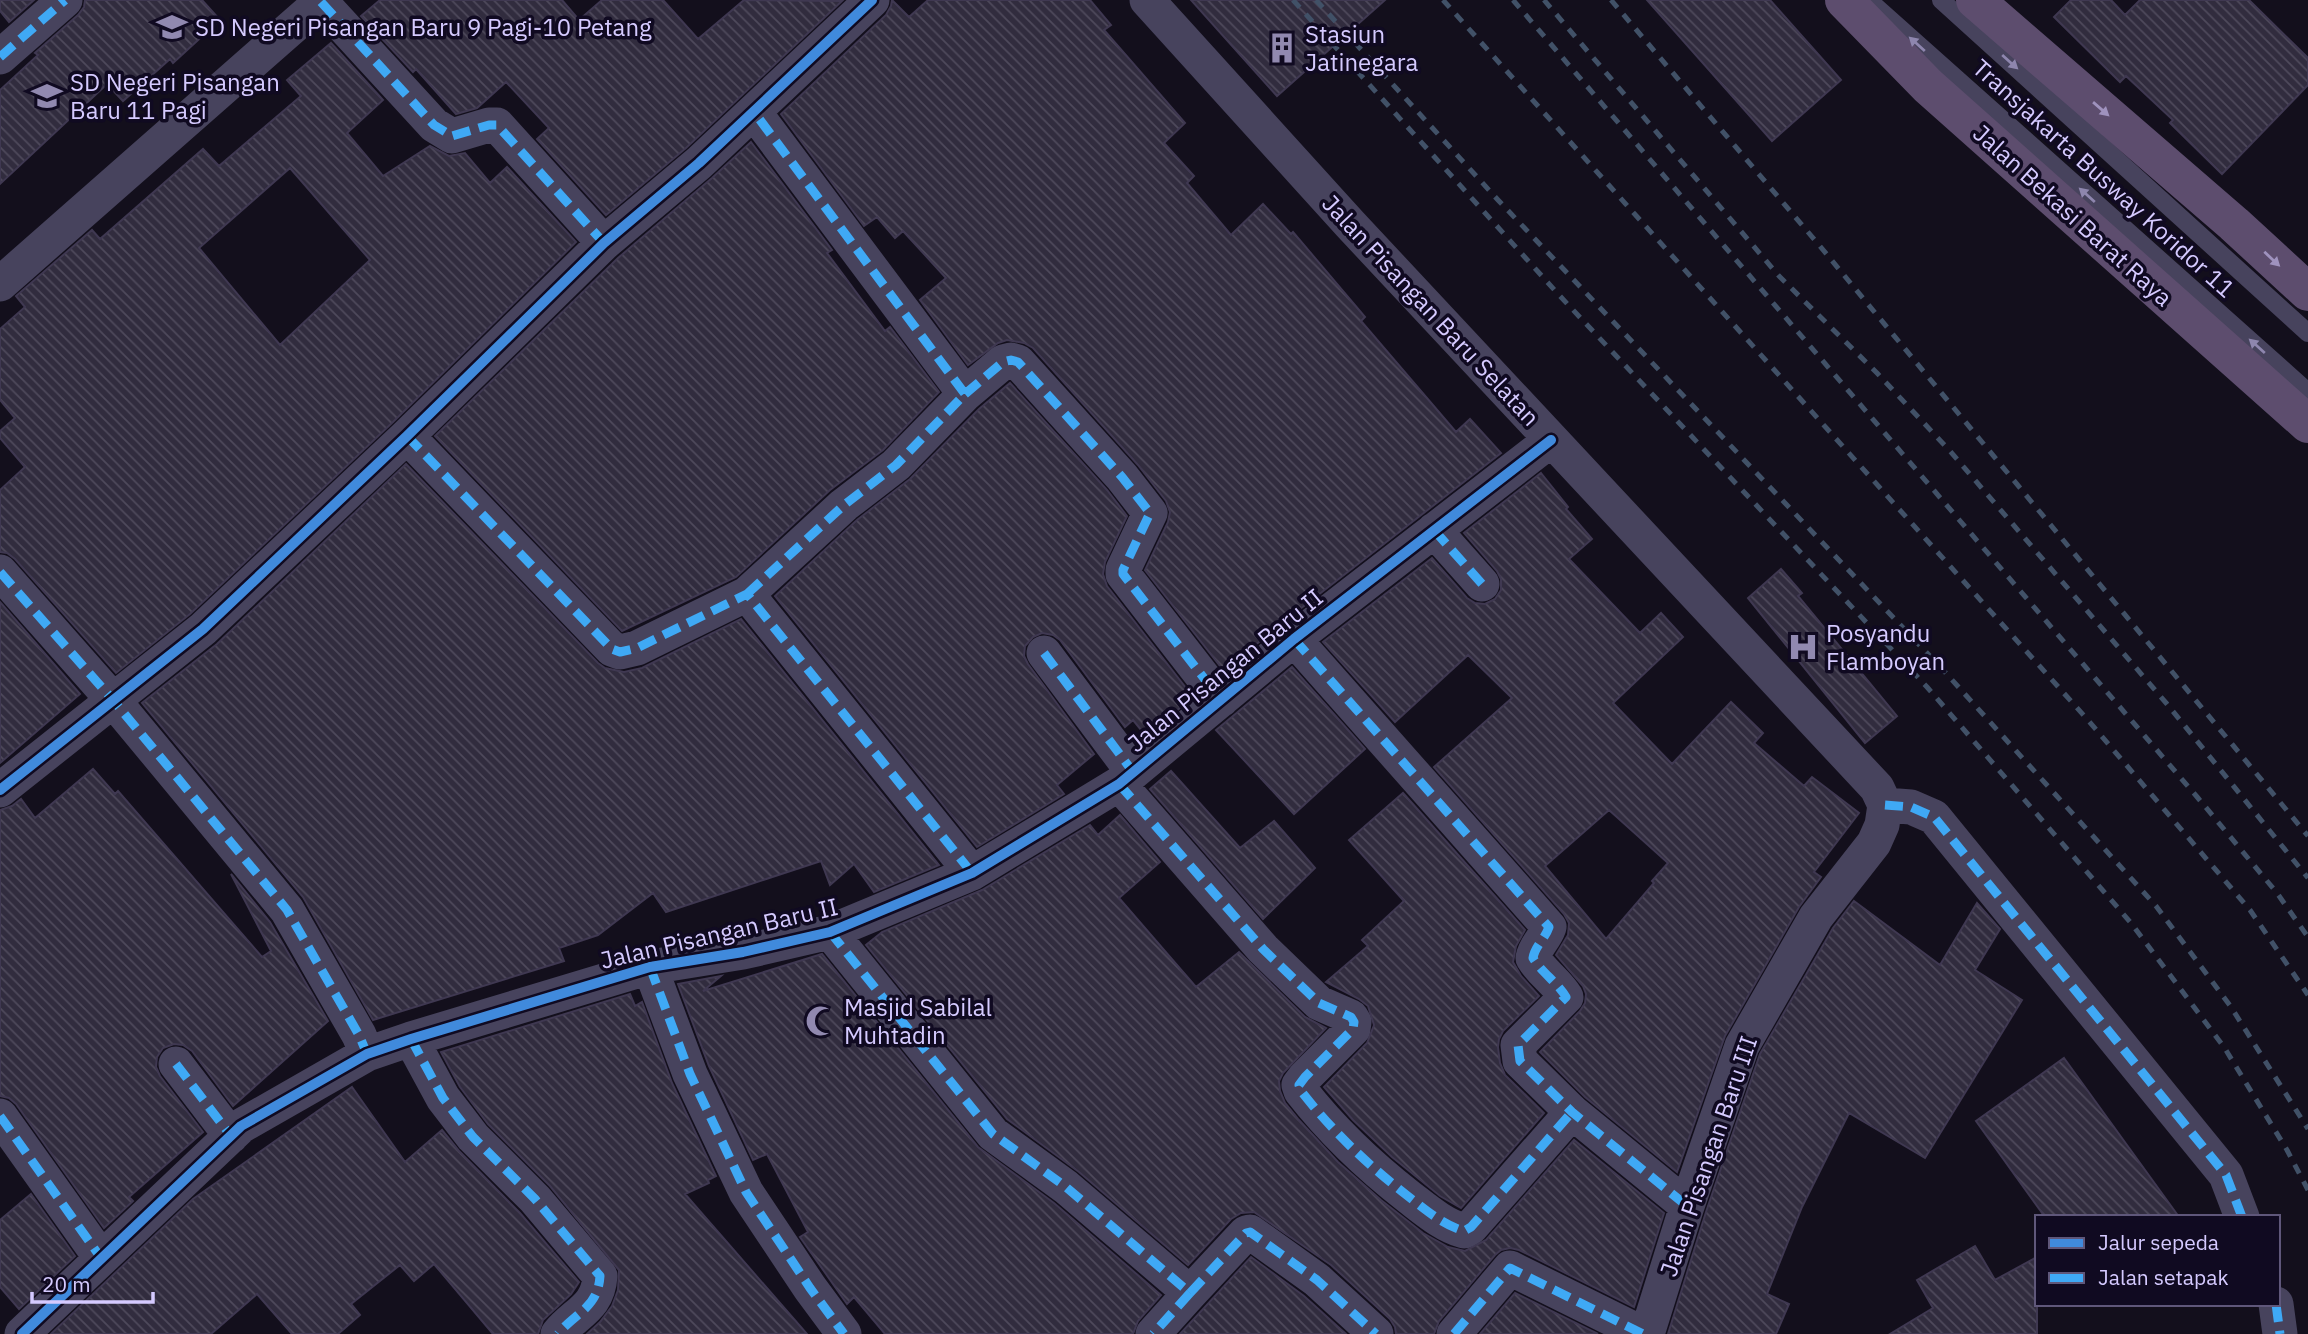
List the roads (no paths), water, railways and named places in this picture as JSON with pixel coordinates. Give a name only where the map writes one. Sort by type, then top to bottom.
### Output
[{"type":"main road","name":"Jalan Bekasi Barat Raya","points":[[1844,0],[1928,86],[2308,424]]},
{"type":"main road","points":[[1979,1],[2308,292]]},
{"type":"street","points":[[0,57],[65,0]]},
{"type":"street","points":[[0,790],[203,629],[407,436],[604,243],[699,163],[872,0]]},
{"type":"street","name":"Jalan Pisangan Baru Selatan","points":[[1147,0],[1350,224],[1877,788],[1885,805]]},
{"type":"street","points":[[0,284],[310,5],[434,125],[452,136],[497,125],[604,243]]},
{"type":"street","points":[[754,112],[965,394]]},
{"type":"street","points":[[407,436],[612,649],[620,652],[637,648],[747,594],[844,505],[896,465],[965,394],[1003,362],[1018,362],[1122,477],[1150,513],[1123,574],[1221,700]]},
{"type":"street","name":"Jalan Pisangan Baru II","points":[[22,1334],[242,1126],[368,1054],[650,967],[743,952],[830,932],[972,873],[1126,778],[1294,639],[1551,440]]},
{"type":"street","points":[[1434,530],[1482,584]]},
{"type":"street","points":[[0,572],[113,701],[287,910],[368,1054]]},
{"type":"street","points":[[747,594],[972,873]]},
{"type":"street","points":[[1294,639],[1549,927],[1533,958],[1566,997],[1518,1045],[1520,1061],[1572,1112],[1687,1206]]},
{"type":"street","points":[[1044,653],[1126,778],[1263,949],[1319,1003],[1351,1017],[1353,1029],[1299,1085],[1328,1125],[1368,1165],[1432,1215],[1464,1231],[1471,1227],[1572,1112]]},
{"type":"street","points":[[1885,805],[1911,807],[1934,817],[2226,1175],[2241,1215]]},
{"type":"street","name":"Jalan Pisangan Baru III","points":[[1645,1334],[1742,1046],[1816,917],[1874,843],[1882,825],[1885,805]]},
{"type":"street","points":[[830,932],[993,1134],[1066,1187],[1189,1293]]},
{"type":"street","points":[[650,967],[690,1074],[746,1192],[844,1334]]},
{"type":"street","points":[[411,1039],[443,1098],[473,1137],[535,1199],[600,1276],[599,1292],[558,1334]]},
{"type":"street","points":[[176,1064],[231,1136]]},
{"type":"street","points":[[0,1116],[101,1258]]},
{"type":"street","points":[[1153,1334],[1246,1233],[1250,1232],[1317,1280],[1376,1334]]},
{"type":"street","points":[[1454,1334],[1510,1268],[1645,1334]]},
{"type":"street","points":[[2276,1306],[2280,1334]]},
{"type":"lane","name":"Transjakarta Busway Koridor 11","points":[[1868,0],[2308,392]]},
{"type":"lane","name":"Transjakarta Busway Koridor 11","points":[[1941,0],[2308,333]]},
{"type":"railway","points":[[1293,0],[1559,295],[1927,687],[2131,923],[2224,1047],[2287,1150],[2308,1190]]},
{"type":"railway","points":[[1316,0],[1498,200],[1944,671],[2156,906],[2231,1007],[2308,1129]]},
{"type":"railway","points":[[1443,0],[2087,719],[2250,910],[2308,995]]},
{"type":"railway","points":[[1513,0],[2198,798],[2277,893],[2308,937]]},
{"type":"railway","points":[[1544,0],[1779,276],[1877,373],[1950,451],[2167,704],[2308,878]]},
{"type":"railway","points":[[1611,0],[1819,245],[2308,836]]},
{"type":"place","name":"SD Negeri Pisangan Baru 9 Pagi-10 Petang","points":[[172,27]]},
{"type":"place","name":"Stasiun Jatinegara","points":[[1282,48]]},
{"type":"place","name":"SD Negeri Pisangan Baru 11 Pagi","points":[[47,96]]},
{"type":"place","name":"Posyandu Flamboyan","points":[[1803,647]]},
{"type":"place","name":"Masjid Sabilal Muhtadin","points":[[821,1021]]}]
